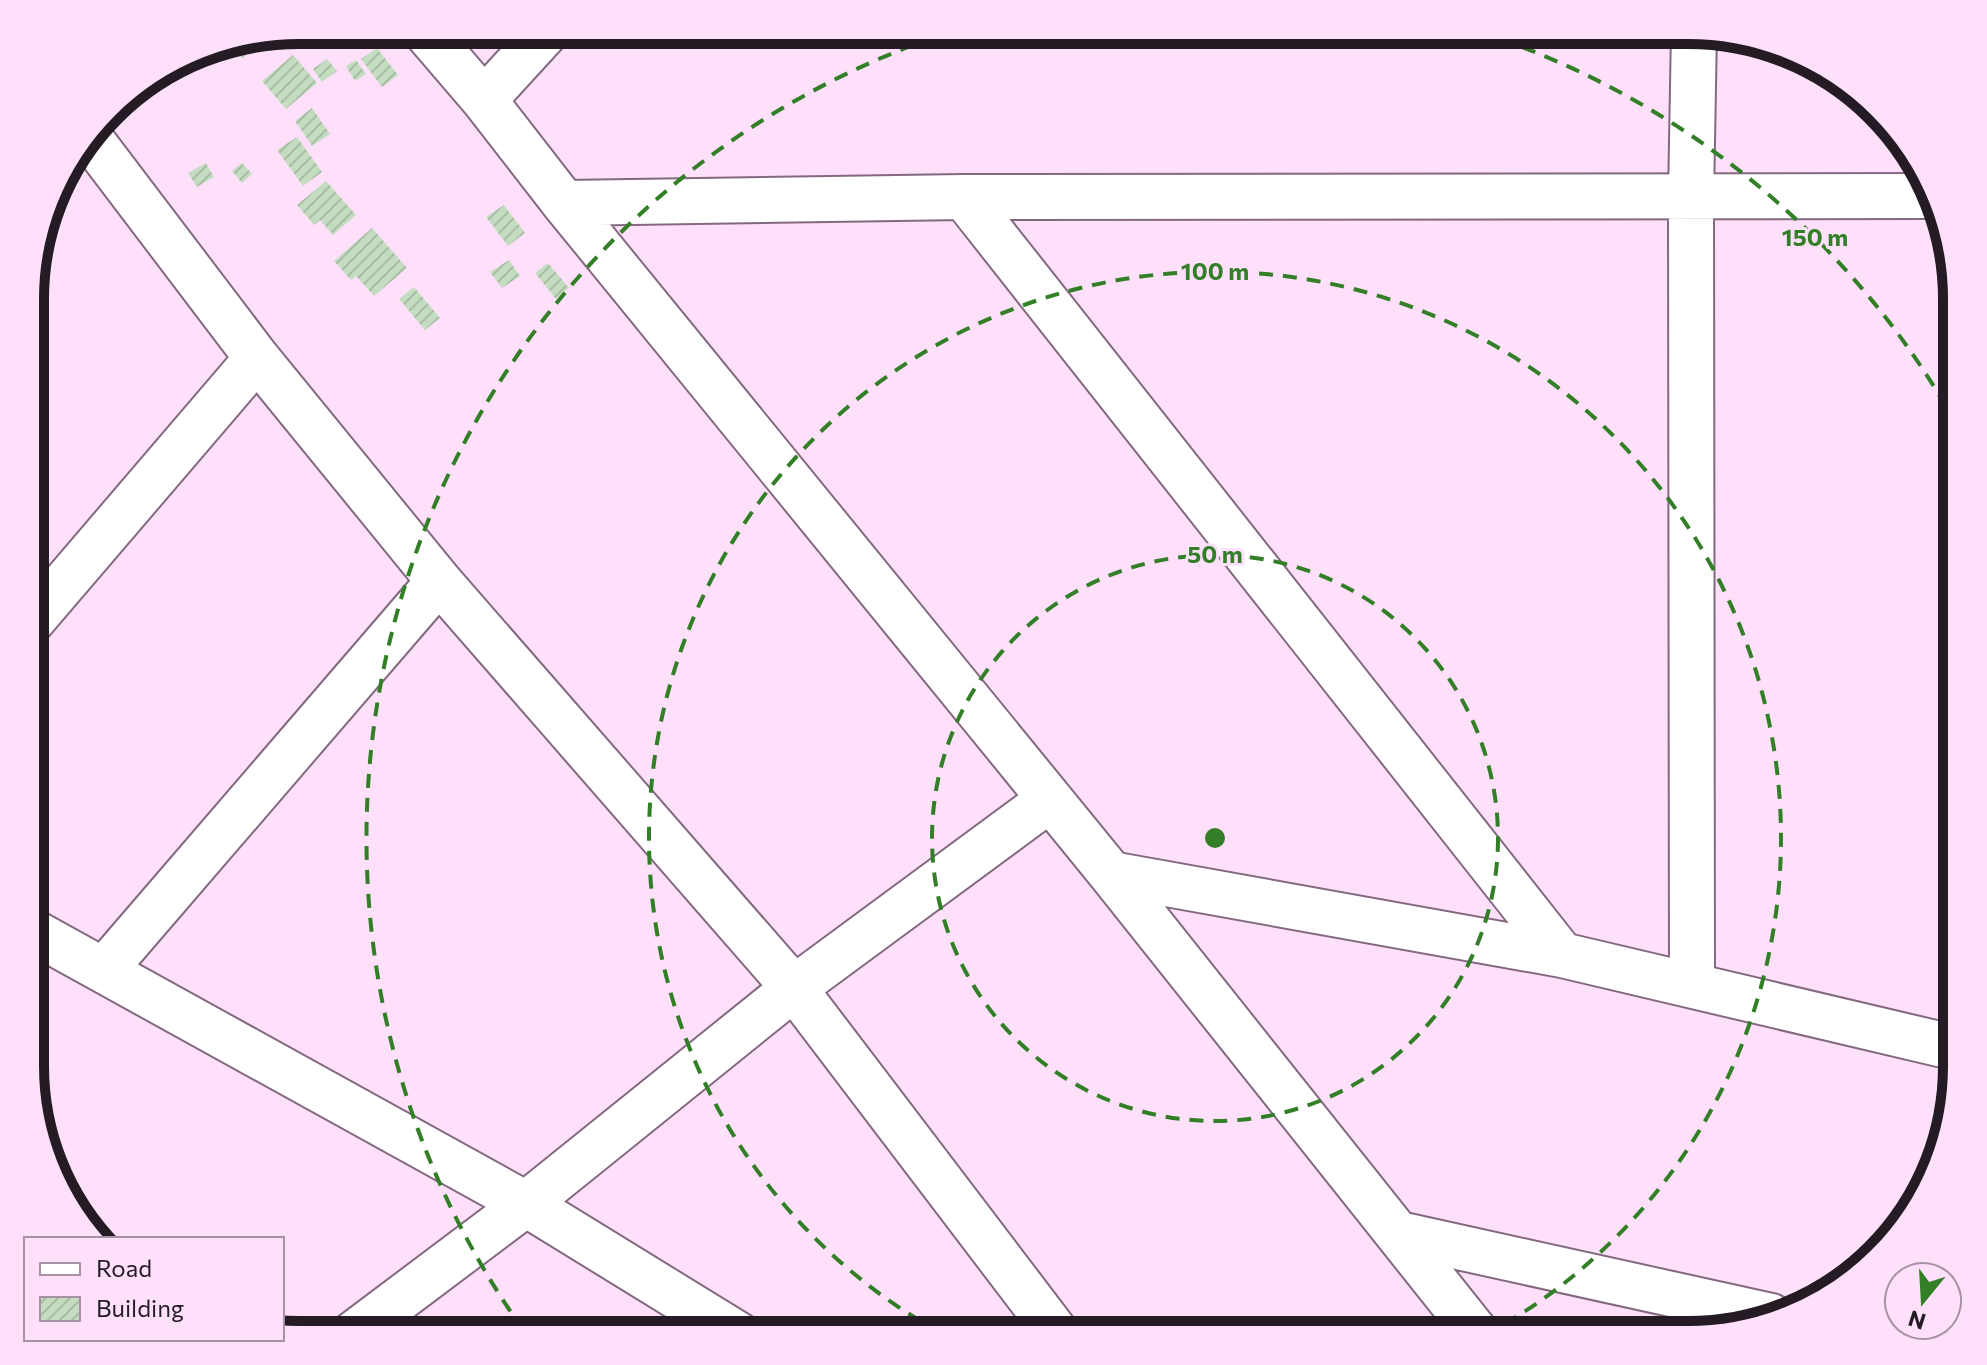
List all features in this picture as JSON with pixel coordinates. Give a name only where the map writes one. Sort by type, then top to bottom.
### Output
[{"type":"street","points":[[436,44],[1111,874],[1467,1321]]},
{"type":"street","points":[[484,100],[535,44]]},
{"type":"street","points":[[1692,983],[1691,198],[1694,45]]},
{"type":"street","points":[[96,146],[257,358],[439,581],[794,988],[1047,1321]]},
{"type":"street","points":[[564,203],[964,197],[1921,196]]},
{"type":"street","points":[[964,197],[1562,955]]},
{"type":"street","points":[[44,607],[257,358]]},
{"type":"street","points":[[105,969],[439,581]]},
{"type":"street","points":[[372,1320],[526,1204],[794,988],[1049,800]]},
{"type":"street","points":[[1111,874],[1562,955],[1692,983],[1942,1045]]},
{"type":"street","points":[[45,938],[526,1204],[715,1320]]},
{"type":"street","points":[[1399,1234],[1753,1312]]},
{"type":"building","points":[[377,48],[398,75],[382,87],[361,59]]},
{"type":"building","points":[[254,49],[242,58],[237,52]]},
{"type":"building","points":[[293,55],[317,83],[286,109],[262,81]]},
{"type":"building","points":[[327,59],[337,71],[322,82],[313,69]]},
{"type":"building","points":[[356,60],[366,74],[355,81],[346,66]]},
{"type":"building","points":[[312,108],[330,134],[312,146],[295,121]]},
{"type":"building","points":[[297,137],[322,172],[303,186],[277,150]]},
{"type":"building","points":[[206,163],[214,177],[197,187],[188,173]]},
{"type":"building","points":[[242,163],[252,174],[242,183],[232,171]]},
{"type":"building","points":[[326,181],[356,215],[333,235],[320,220],[314,225],[297,205]]},
{"type":"building","points":[[504,205],[525,233],[508,246],[486,217]]},
{"type":"building","points":[[372,228],[407,268],[374,296],[356,276],[351,280],[334,261]]},
{"type":"building","points":[[509,260],[520,276],[502,288],[490,272]]},
{"type":"building","points":[[548,263],[569,288],[556,299],[535,273]]},
{"type":"building","points":[[414,287],[440,318],[425,330],[399,299]]}]
